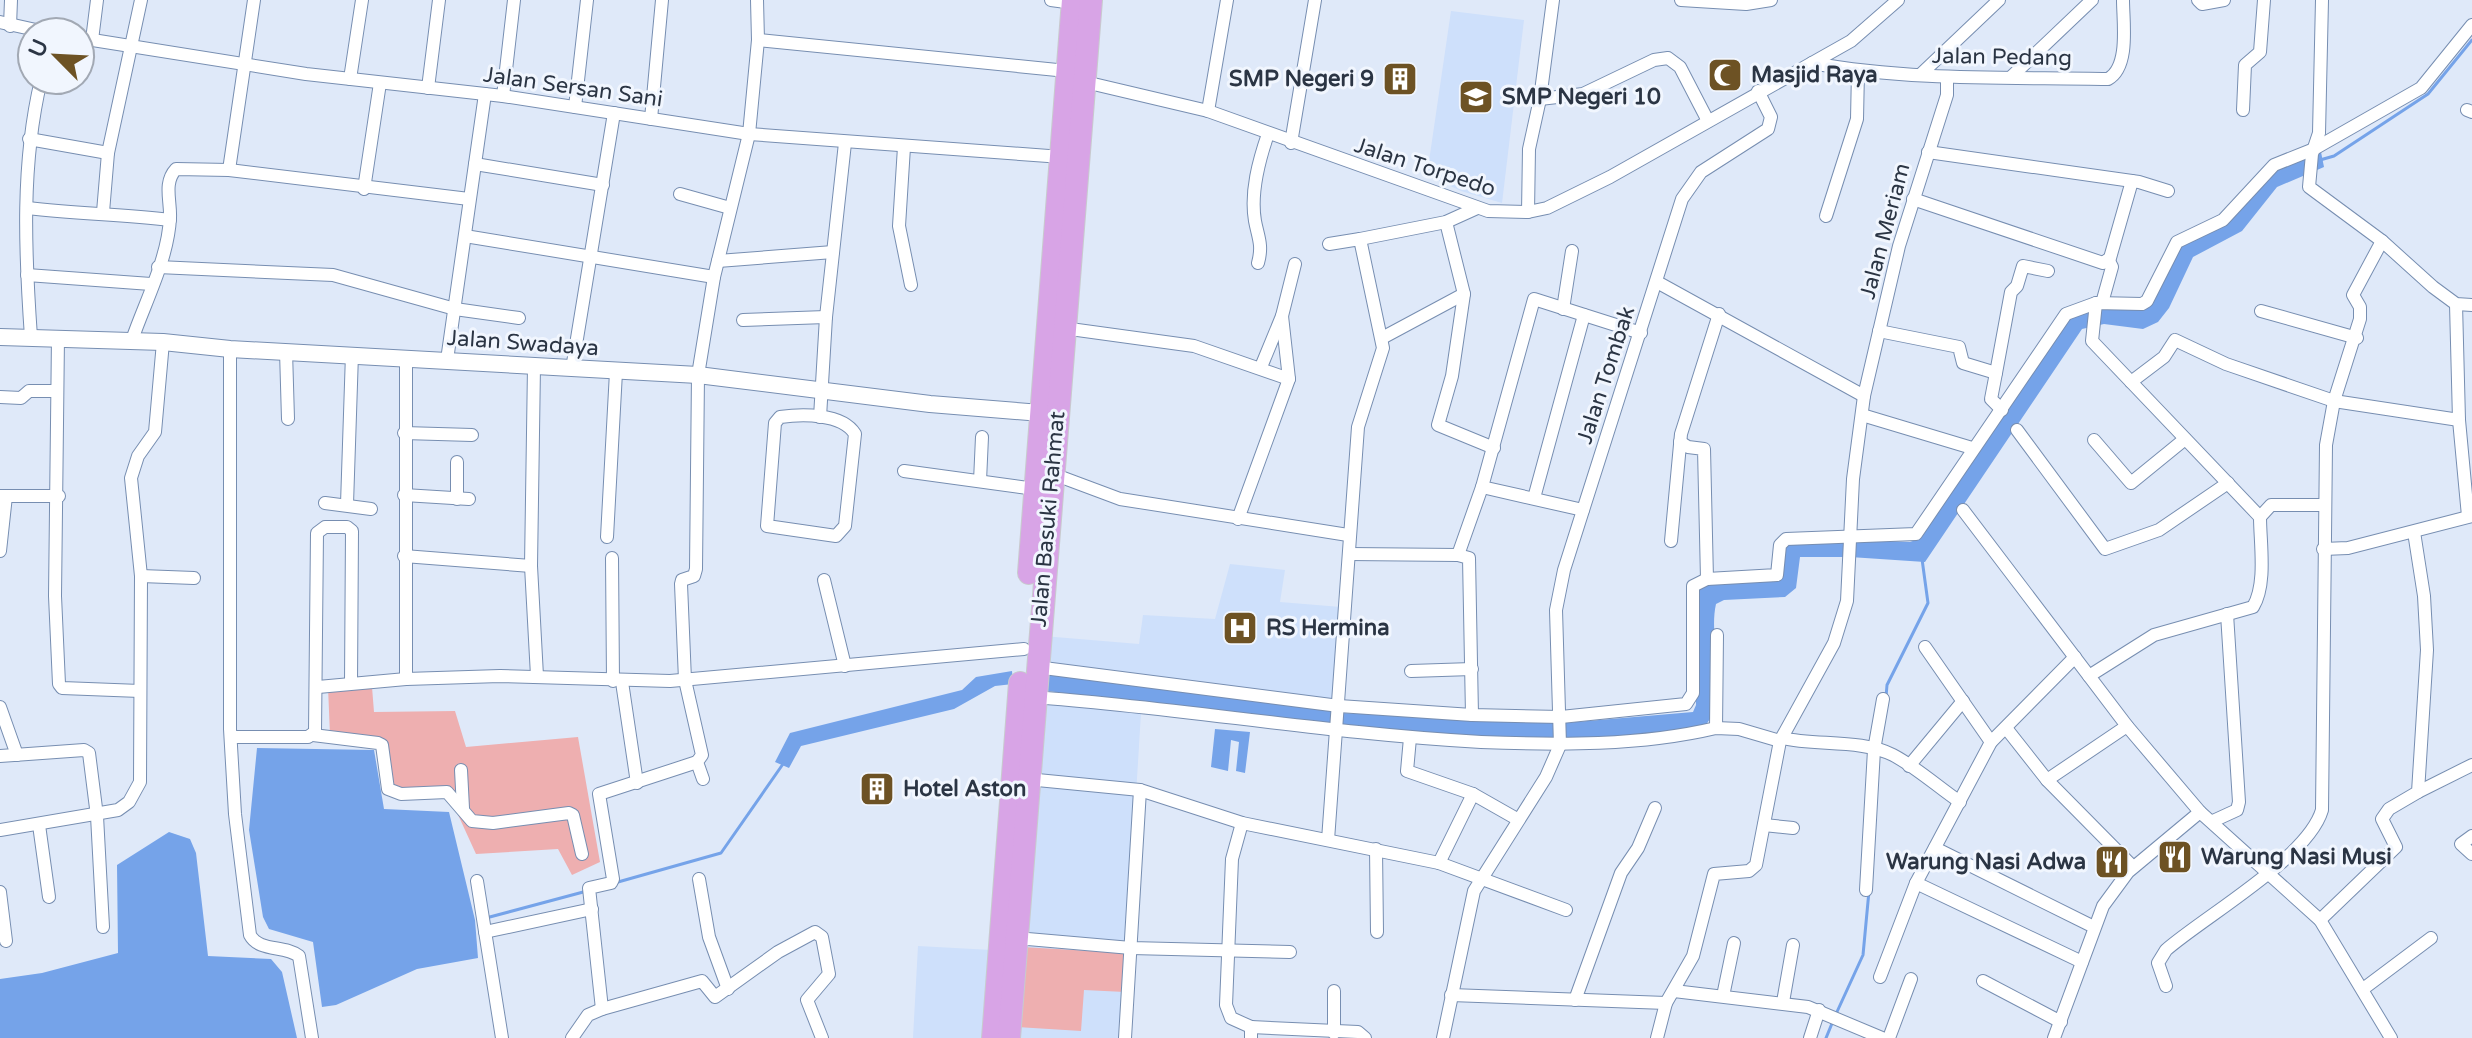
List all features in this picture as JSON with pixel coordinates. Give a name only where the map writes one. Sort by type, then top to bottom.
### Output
[{"type":"highway","name":"Jalan Basuki Rahmat","points":[[1030,662],[1053,474],[1063,328],[1076,77],[1072,1]]},
{"type":"highway","name":"Jalan Basuki Rahmat","points":[[1009,1038],[1027,779],[1035,489],[1062,157],[1076,77]]},
{"type":"highway","name":"Jalan Basuki Rahmat","points":[[993,1038],[1029,694]]},
{"type":"street","points":[[5,24],[11,0]]},
{"type":"street","points":[[103,212],[108,153],[141,0]]},
{"type":"street","points":[[229,170],[254,0]]},
{"type":"street","points":[[350,79],[362,0]]},
{"type":"street","points":[[428,88],[439,0]]},
{"type":"street","points":[[503,96],[514,0]]},
{"type":"street","points":[[575,107],[587,0]]},
{"type":"street","points":[[651,119],[662,0]]},
{"type":"street","points":[[602,1009],[589,889],[613,880],[599,794],[697,762],[702,755],[685,680],[681,584],[682,580],[694,576],[696,569],[698,375],[714,277],[749,134],[758,40],[757,0]]},
{"type":"street","points":[[1208,111],[1227,0]]},
{"type":"street","points":[[1291,143],[1315,0]]},
{"type":"street","points":[[1528,212],[1529,149],[1540,99],[1553,0]]},
{"type":"street","points":[[1681,0],[1746,4],[1771,0]]},
{"type":"street","name":"Jalan Torpedo","points":[[758,40],[1076,77],[1208,111],[1477,208],[1528,212],[1570,198],[1851,41],[1898,0]]},
{"type":"street","points":[[1920,75],[1999,0]]},
{"type":"street","points":[[2011,77],[2092,0]]},
{"type":"street","name":"Jalan Pedang","points":[[1812,63],[1858,71],[1947,78],[2113,78],[2122,58],[2123,0]]},
{"type":"street","points":[[2198,0],[2202,4],[2224,0]]},
{"type":"street","points":[[2243,110],[2244,70],[2260,52],[2264,0]]},
{"type":"street","points":[[2322,0],[2321,95],[2307,183],[2313,192],[2382,241],[2456,304],[2472,305]]},
{"type":"street","points":[[318,687],[406,679],[537,676],[617,682],[685,680],[845,666],[1030,662],[1339,708],[1561,719],[1680,705],[1689,701],[1693,693],[1691,591],[1696,583],[1707,579],[1777,575],[1780,545],[1784,540],[1916,534],[2066,314],[2098,304],[2142,304],[2147,301],[2177,242],[2223,220],[2274,165],[2313,152],[2421,88],[2472,25]]},
{"type":"street","name":"Jalan Sersan Sani","points":[[96,41],[245,66],[503,96],[749,134],[1062,157]]},
{"type":"street","points":[[1540,99],[1583,94],[1654,60],[1668,58],[1680,67],[1708,121]]},
{"type":"street","points":[[1826,216],[1857,119],[1858,71]]},
{"type":"street","name":"Jalan Meriam","points":[[1674,991],[1693,956],[1712,878],[1721,871],[1753,868],[1781,740],[1834,643],[1847,601],[1848,537],[1864,396],[1913,199],[1947,95],[1947,78]]},
{"type":"street","points":[[364,189],[380,83]]},
{"type":"street","name":"Jalan Tombak","points":[[1560,742],[1556,610],[1583,510],[1682,199],[1693,180],[1771,124],[1771,117],[1758,91]]},
{"type":"street","points":[[447,360],[485,94]]},
{"type":"street","points":[[31,337],[27,275],[29,139],[38,96]]},
{"type":"street","points":[[572,369],[614,113]]},
{"type":"street","points":[[1258,263],[1262,247],[1255,220],[1255,191],[1259,160],[1268,134]]},
{"type":"street","points":[[29,139],[108,153]]},
{"type":"street","points":[[820,417],[826,317],[845,143]]},
{"type":"street","points":[[904,147],[899,226],[911,285]]},
{"type":"street","points":[[1928,152],[2132,181],[2168,191]]},
{"type":"street","points":[[475,164],[603,185]]},
{"type":"street","points":[[132,340],[158,267],[170,220],[168,187],[176,169],[229,170],[364,189],[469,199]]},
{"type":"street","points":[[2132,181],[2109,261],[2112,267],[2098,304],[2092,341],[2260,517]]},
{"type":"street","points":[[680,194],[730,208]]},
{"type":"street","points":[[1913,199],[2103,263],[2109,261]]},
{"type":"street","points":[[28,208],[170,220]]},
{"type":"street","points":[[1329,244],[1446,222],[1477,208]]},
{"type":"street","points":[[1446,222],[1464,294],[1452,376],[1438,425],[1494,448]]},
{"type":"street","points":[[465,236],[592,254],[714,277]]},
{"type":"street","points":[[1328,840],[1358,427],[1364,398],[1381,357],[1382,338],[1360,239]]},
{"type":"street","points":[[2166,986],[2158,963],[2166,950],[2268,872],[2314,829],[2322,810],[2326,445],[2334,401],[2357,338],[2361,313],[2353,295],[2382,241]]},
{"type":"street","points":[[1563,309],[1572,251]]},
{"type":"street","points":[[718,261],[833,252]]},
{"type":"street","points":[[1261,367],[1282,316],[1295,264]]},
{"type":"street","points":[[2002,410],[1991,401],[2011,292],[2017,286],[2023,266],[2048,271]]},
{"type":"street","points":[[158,267],[333,275],[455,309],[519,318]]},
{"type":"street","points":[[27,275],[151,284]]},
{"type":"street","points":[[1657,282],[1864,396]]},
{"type":"street","points":[[1382,338],[1464,294]]},
{"type":"street","points":[[1458,555],[1494,448],[1534,299],[1641,333]]},
{"type":"street","points":[[2323,549],[2348,548],[2470,516],[2459,420],[2456,304]]},
{"type":"street","points":[[2261,311],[2357,338]]},
{"type":"street","points":[[1671,541],[1680,442],[1719,314]]},
{"type":"street","points":[[1534,498],[1584,315]]},
{"type":"street","points":[[1238,519],[1289,379],[1282,316]]},
{"type":"street","points":[[743,320],[826,317]]},
{"type":"street","points":[[1063,328],[1194,346],[1289,379]]},
{"type":"street","points":[[1879,331],[1958,347],[1963,363],[1996,373]]},
{"type":"street","name":"Jalan Swadaya","points":[[0,337],[132,340],[230,349],[698,375],[1041,413]]},
{"type":"street","points":[[58,337],[59,496],[55,569],[59,686],[140,691]]},
{"type":"street","points":[[2131,382],[2164,357],[2175,340],[2226,364],[2334,401],[2459,420]]},
{"type":"street","points":[[0,830],[97,816],[118,810],[129,802],[140,782],[141,576],[131,478],[138,456],[155,432],[163,342]]},
{"type":"street","points":[[230,349],[231,737],[235,814],[250,935],[257,943],[291,950],[299,956],[312,1038]]},
{"type":"street","points":[[286,351],[288,419]]},
{"type":"street","points":[[347,504],[352,354]]},
{"type":"street","points":[[406,357],[406,679]]},
{"type":"street","points":[[534,366],[531,566],[537,676]]},
{"type":"street","points":[[607,537],[616,372]]},
{"type":"street","points":[[0,397],[21,398],[29,391],[57,391]]},
{"type":"street","points":[[1862,415],[1972,448]]},
{"type":"street","points":[[785,416],[820,417],[844,422],[855,434],[845,526],[836,536],[769,527],[766,522],[775,423],[785,416]]},
{"type":"street","points":[[2017,430],[2105,549],[2159,530],[2228,483]]},
{"type":"street","points":[[404,433],[472,435]]},
{"type":"street","points":[[980,481],[982,437]]},
{"type":"street","points":[[2094,440],[2131,483],[2185,439]]},
{"type":"street","points":[[1680,442],[1688,447],[1704,449],[1707,579]]},
{"type":"street","points":[[404,495],[463,499],[457,462]]},
{"type":"street","points":[[904,471],[1035,489]]},
{"type":"street","points":[[1053,474],[1111,497],[1348,535]]},
{"type":"street","points":[[1482,487],[1583,510]]},
{"type":"street","points":[[0,551],[3,496],[59,496]]},
{"type":"street","points":[[325,503],[371,509]]},
{"type":"street","points":[[2089,676],[2154,635],[2250,608],[2257,597],[2260,517],[2271,505],[2324,505]]},
{"type":"street","points":[[1963,510],[2127,726],[2200,812],[2320,920],[2391,1038]]},
{"type":"street","points":[[313,735],[318,687],[317,533],[325,527],[347,527],[352,531],[351,683]]},
{"type":"street","points":[[2414,532],[2424,596],[2427,650],[2418,792]]},
{"type":"street","points":[[1349,554],[1458,555],[1469,558],[1472,715]]},
{"type":"street","points":[[404,556],[531,566]]},
{"type":"street","points":[[612,558],[617,682],[637,783]]},
{"type":"street","points":[[141,576],[194,578]]},
{"type":"street","points":[[824,580],[845,666]]},
{"type":"street","points":[[2213,821],[2235,812],[2239,802],[2227,614]]},
{"type":"street","points":[[1716,728],[1717,635]]},
{"type":"street","points":[[1925,647],[1991,742]]},
{"type":"street","points":[[1880,977],[1916,883],[1991,742],[2075,657]]},
{"type":"street","points":[[1411,671],[1472,669]]},
{"type":"street","points":[[1029,694],[1410,738],[1560,742],[1716,728],[1739,729],[1806,744],[1879,751],[1909,766],[1960,802]]},
{"type":"street","points":[[1866,890],[1883,699]]},
{"type":"street","points":[[1909,766],[1963,701]]},
{"type":"street","points":[[0,707],[17,755]]},
{"type":"street","points":[[2047,780],[2127,726]]},
{"type":"street","points":[[2006,728],[2047,780],[2133,867]]},
{"type":"street","points":[[231,737],[313,735],[378,743],[382,745],[388,789],[401,794],[447,792],[472,821],[493,823],[569,813],[573,815],[582,854]]},
{"type":"street","points":[[1410,738],[1407,771],[1473,794],[1517,819]]},
{"type":"street","points":[[1443,1038],[1472,897],[1517,819],[1546,777],[1560,742]]},
{"type":"street","points":[[0,756],[87,751],[97,816],[103,927]]},
{"type":"street","points":[[697,762],[703,779]]},
{"type":"street","points":[[2320,920],[2396,847],[2382,819],[2389,809],[2472,765]]},
{"type":"street","points":[[461,770],[463,808]]},
{"type":"street","points":[[1027,779],[1140,790],[1242,823],[1439,863],[1566,910]]},
{"type":"street","points":[[1125,1038],[1140,790]]},
{"type":"street","points":[[1439,863],[1473,794]]},
{"type":"street","points":[[1575,1000],[1621,873],[1638,848],[1655,808]]},
{"type":"street","points":[[2054,1038],[2103,906],[2133,867],[2200,812]]},
{"type":"street","points":[[1242,823],[1232,859],[1227,1012],[1251,1033],[1358,1032],[1365,1038]]},
{"type":"street","points":[[39,825],[49,897]]},
{"type":"street","points":[[1764,825],[1793,828]]},
{"type":"street","points":[[2472,836],[2461,844],[2472,854]]},
{"type":"street","points":[[1935,848],[2094,927]]},
{"type":"street","points":[[1376,849],[1377,932]]},
{"type":"street","points":[[699,879],[709,937],[728,989]]},
{"type":"street","points":[[477,881],[502,1038]]},
{"type":"street","points":[[1916,883],[2082,962]]},
{"type":"street","points":[[0,892],[6,941]]},
{"type":"street","points":[[484,929],[592,907]]},
{"type":"street","points":[[572,1038],[588,1015],[602,1009],[702,981],[713,997],[778,952],[820,933],[829,974],[807,1000],[822,1038]]},
{"type":"street","points":[[1016,938],[1131,948],[1229,949],[1259,954],[1290,952]]},
{"type":"street","points":[[2363,989],[2431,938]]},
{"type":"street","points":[[1723,996],[1734,943]]},
{"type":"street","points":[[1783,1002],[1793,945]]},
{"type":"street","points":[[1889,1038],[1911,979]]},
{"type":"street","points":[[1983,981],[2061,1022]]},
{"type":"street","points":[[1334,991],[1334,1033]]},
{"type":"street","points":[[1657,1038],[1666,1003],[1674,991],[1783,1002],[1823,1011],[1882,1038]]},
{"type":"street","points":[[1451,995],[1666,1003]]},
{"type":"street","points":[[1810,1038],[1823,1011]]},
{"type":"shaded area","name":"SMP Negeri 10","points":[[1451,11],[1524,20],[1502,203],[1461,191],[1427,175]]},
{"type":"shaded area","name":"RS Hermina","points":[[1230,564],[1285,570],[1280,602],[1341,607],[1334,702],[1040,665],[1043,636],[1139,644],[1143,615],[1215,619]]},
{"type":"shaded area","points":[[328,687],[372,687],[374,712],[455,711],[466,747],[578,737],[600,862],[572,875],[558,849],[476,854],[449,795],[393,798],[383,740],[330,735]]},
{"type":"shaded area","points":[[1038,700],[1141,713],[1121,1038],[1016,1038]]},
{"type":"shaded area","points":[[918,946],[992,950],[987,1038],[913,1038]]},
{"type":"shaded area","points":[[1022,947],[1127,953],[1125,992],[1084,990],[1081,1031],[1017,1027]]},
{"type":"water","points":[[2321,152],[2324,167],[2277,187],[2242,231],[2193,257],[2169,308],[2158,322],[2143,329],[2104,324],[2082,329],[1925,562],[1850,557],[1849,540],[1910,542],[1921,538],[2066,316],[2083,309],[2141,310],[2184,239],[2208,232],[2273,168]]},
{"type":"water","points":[[1847,539],[1846,557],[1800,557],[1796,588],[1785,597],[1724,600],[1716,604],[1715,705],[1709,720],[1699,732],[1562,741],[1564,723],[1693,712],[1696,705],[1696,590],[1710,581],[1781,576],[1784,545]]},
{"type":"water","points":[[1012,671],[1013,684],[995,686],[954,709],[801,746],[789,768],[775,762],[790,733],[962,690],[976,677]]},
{"type":"water","points":[[1042,674],[1335,711],[1334,728],[1040,690]]},
{"type":"water","points":[[1342,713],[1556,723],[1553,742],[1342,728]]},
{"type":"water","points":[[1215,729],[1250,732],[1245,773],[1236,771],[1239,742],[1231,740],[1228,771],[1211,767]]},
{"type":"water","points":[[257,748],[374,750],[384,809],[449,812],[475,920],[478,958],[417,969],[336,1005],[322,1007],[313,942],[269,929],[263,917],[249,830]]},
{"type":"water","points":[[169,832],[190,839],[196,853],[208,956],[271,959],[282,972],[297,1038],[0,1038],[0,979],[42,973],[118,953],[117,865]]},
{"type":"waterway","points":[[2320,160],[2334,156],[2428,94],[2472,40]]},
{"type":"waterway","points":[[1886,697],[1887,685],[1928,603],[1922,559]]},
{"type":"waterway","points":[[618,882],[721,853],[783,764]]},
{"type":"waterway","points":[[486,918],[587,891]]},
{"type":"waterway","points":[[1836,1014],[1863,955],[1869,891]]},
{"type":"waterway","points":[[1826,1038],[1833,1021]]},
{"type":"place","name":"Masjid Raya","points":[[1725,75]]},
{"type":"place","name":"SMP Negeri 9","points":[[1400,79]]},
{"type":"place","name":"SMP Negeri 10","points":[[1476,97]]},
{"type":"place","name":"RS Hermina","points":[[1240,628]]},
{"type":"place","name":"Hotel Aston","points":[[877,789]]},
{"type":"place","name":"Warung Nasi Musi","points":[[2175,857]]},
{"type":"place","name":"Warung Nasi Adwa","points":[[2112,862]]}]
